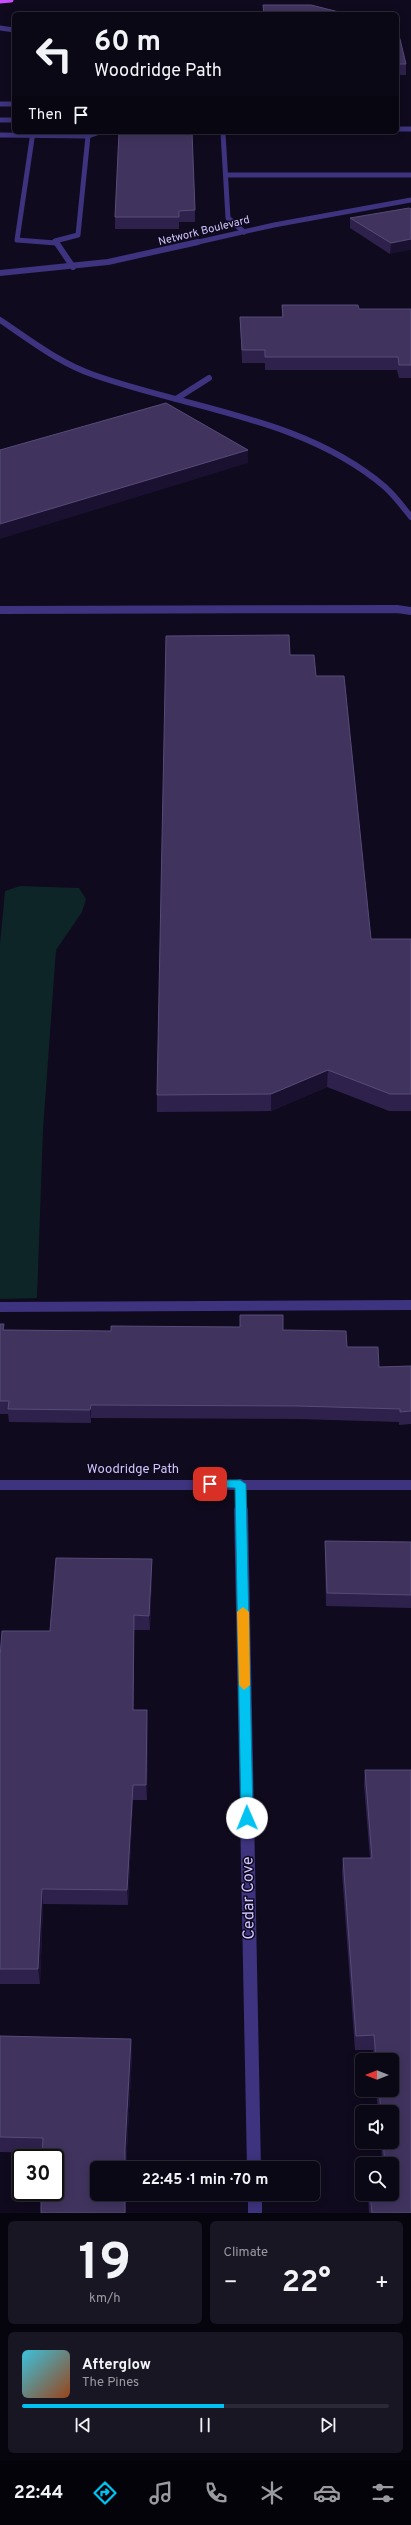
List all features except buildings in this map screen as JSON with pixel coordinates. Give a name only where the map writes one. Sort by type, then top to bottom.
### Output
[{"type":"main road","points":[[0,1],[11,0]]},
{"type":"street","points":[[0,28],[12,30]]},
{"type":"street","points":[[0,104],[12,104]]},
{"type":"street","points":[[0,120],[12,120]]},
{"type":"street","points":[[399,129],[411,129]]},
{"type":"street","points":[[33,134],[17,240],[55,241],[78,235],[88,136]]},
{"type":"street","points":[[0,135],[33,134],[88,136],[94,134]]},
{"type":"street","points":[[223,134],[228,218],[244,232]]},
{"type":"street","points":[[226,175],[411,175]]},
{"type":"street","name":"Network Boulevard","points":[[0,273],[73,267],[143,256],[331,213],[411,200]]},
{"type":"street","points":[[55,241],[73,267]]},
{"type":"street","points":[[0,320],[66,363],[93,374],[261,423],[319,446],[369,475],[401,501],[411,517]]},
{"type":"street","points":[[176,399],[209,378]]},
{"type":"street","points":[[0,610],[397,609],[411,611]]},
{"type":"street","points":[[0,1307],[411,1304]]},
{"type":"street","name":"Cedar Cove","points":[[240,1484],[254,2161]]},
{"type":"street","name":"Woodridge Path","points":[[0,1485],[411,1485]]},
{"type":"street","points":[[255,2201],[255,2213]]},
{"type":"green space","points":[[20,886],[79,888],[86,899],[82,912],[56,950],[43,1130],[37,1298],[0,1299],[0,944],[5,891]]},
{"type":"slow traffic","points":[[243,1612],[244,1685]]},
{"type":"route","points":[[210,1484],[240,1484],[247,1818]]}]
